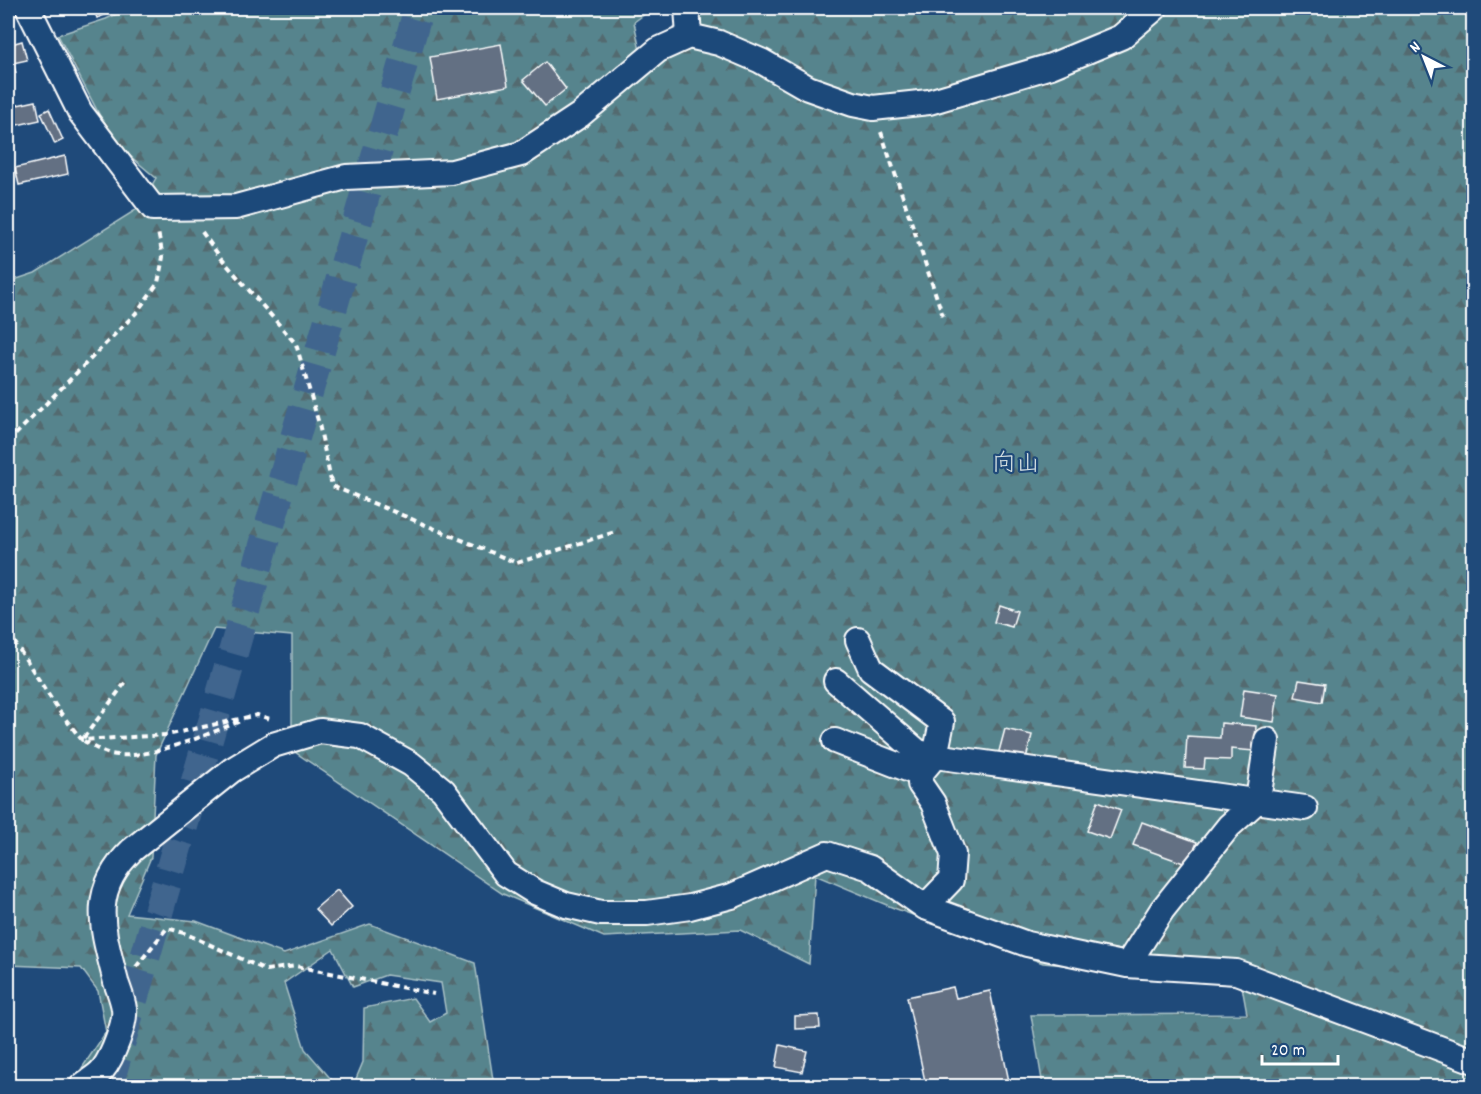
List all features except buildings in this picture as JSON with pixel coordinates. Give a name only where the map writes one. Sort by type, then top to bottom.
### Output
[{"type":"street","points":[[28,8],[80,112],[153,208],[236,207],[346,177],[452,172],[521,154],[580,115],[658,50],[689,36],[719,42],[761,61],[808,88],[853,104],[873,108],[929,102],[1051,66],[1120,38],[1155,8]]},
{"type":"street","points":[[687,8],[689,36]]},
{"type":"street","points":[[858,640],[871,669],[942,722],[935,756],[920,774],[920,784],[933,803],[953,854],[951,880],[925,907]]},
{"type":"street","points":[[836,681],[918,752],[1305,808]]},
{"type":"street","points":[[82,1086],[103,1070],[118,1040],[125,1011],[104,931],[103,900],[109,878],[118,863],[232,770],[273,745],[320,731],[360,736],[411,764],[443,790],[506,874],[535,892],[566,905],[601,913],[647,912],[690,907],[732,896],[827,854],[870,868],[925,907],[1027,944],[1127,965],[1236,972],[1473,1061]]},
{"type":"street","points":[[1127,965],[1162,910],[1228,826],[1258,800],[1267,740]]},
{"type":"street","points":[[835,741],[920,774]]},
{"type":"path","points":[[873,108],[943,316]]},
{"type":"path","points":[[8,442],[136,313],[158,284],[163,257],[153,208]]},
{"type":"path","points":[[185,208],[220,257],[296,344],[319,424],[332,486],[517,563],[615,531]]},
{"type":"path","points":[[8,632],[58,711],[82,740],[108,753],[137,755],[191,741],[256,715]]},
{"type":"path","points":[[82,740],[125,683]]},
{"type":"path","points":[[82,740],[167,735],[256,715],[278,720]]},
{"type":"path","points":[[117,985],[132,972],[167,927],[266,970],[296,966],[434,994]]},
{"type":"green space","name":"向山","points":[[130,8],[653,8],[634,22],[640,51],[706,8],[1473,8],[1473,1086],[1043,1086],[1031,1015],[1247,1014],[1241,981],[1043,963],[894,908],[815,875],[809,964],[740,930],[604,937],[503,894],[292,750],[292,636],[214,629],[156,755],[151,857],[127,914],[196,921],[284,954],[370,924],[475,963],[494,1086],[353,1086],[363,1062],[364,1008],[413,998],[430,1022],[446,1013],[441,983],[386,975],[353,987],[333,949],[284,983],[305,1049],[337,1086],[70,1086],[106,1032],[98,991],[81,968],[8,965],[8,873],[10,869],[8,866],[8,282],[35,273],[139,208],[156,178],[129,155],[100,116],[58,35],[106,19]]},
{"type":"tunnel","points":[[108,1086],[419,8]]}]
